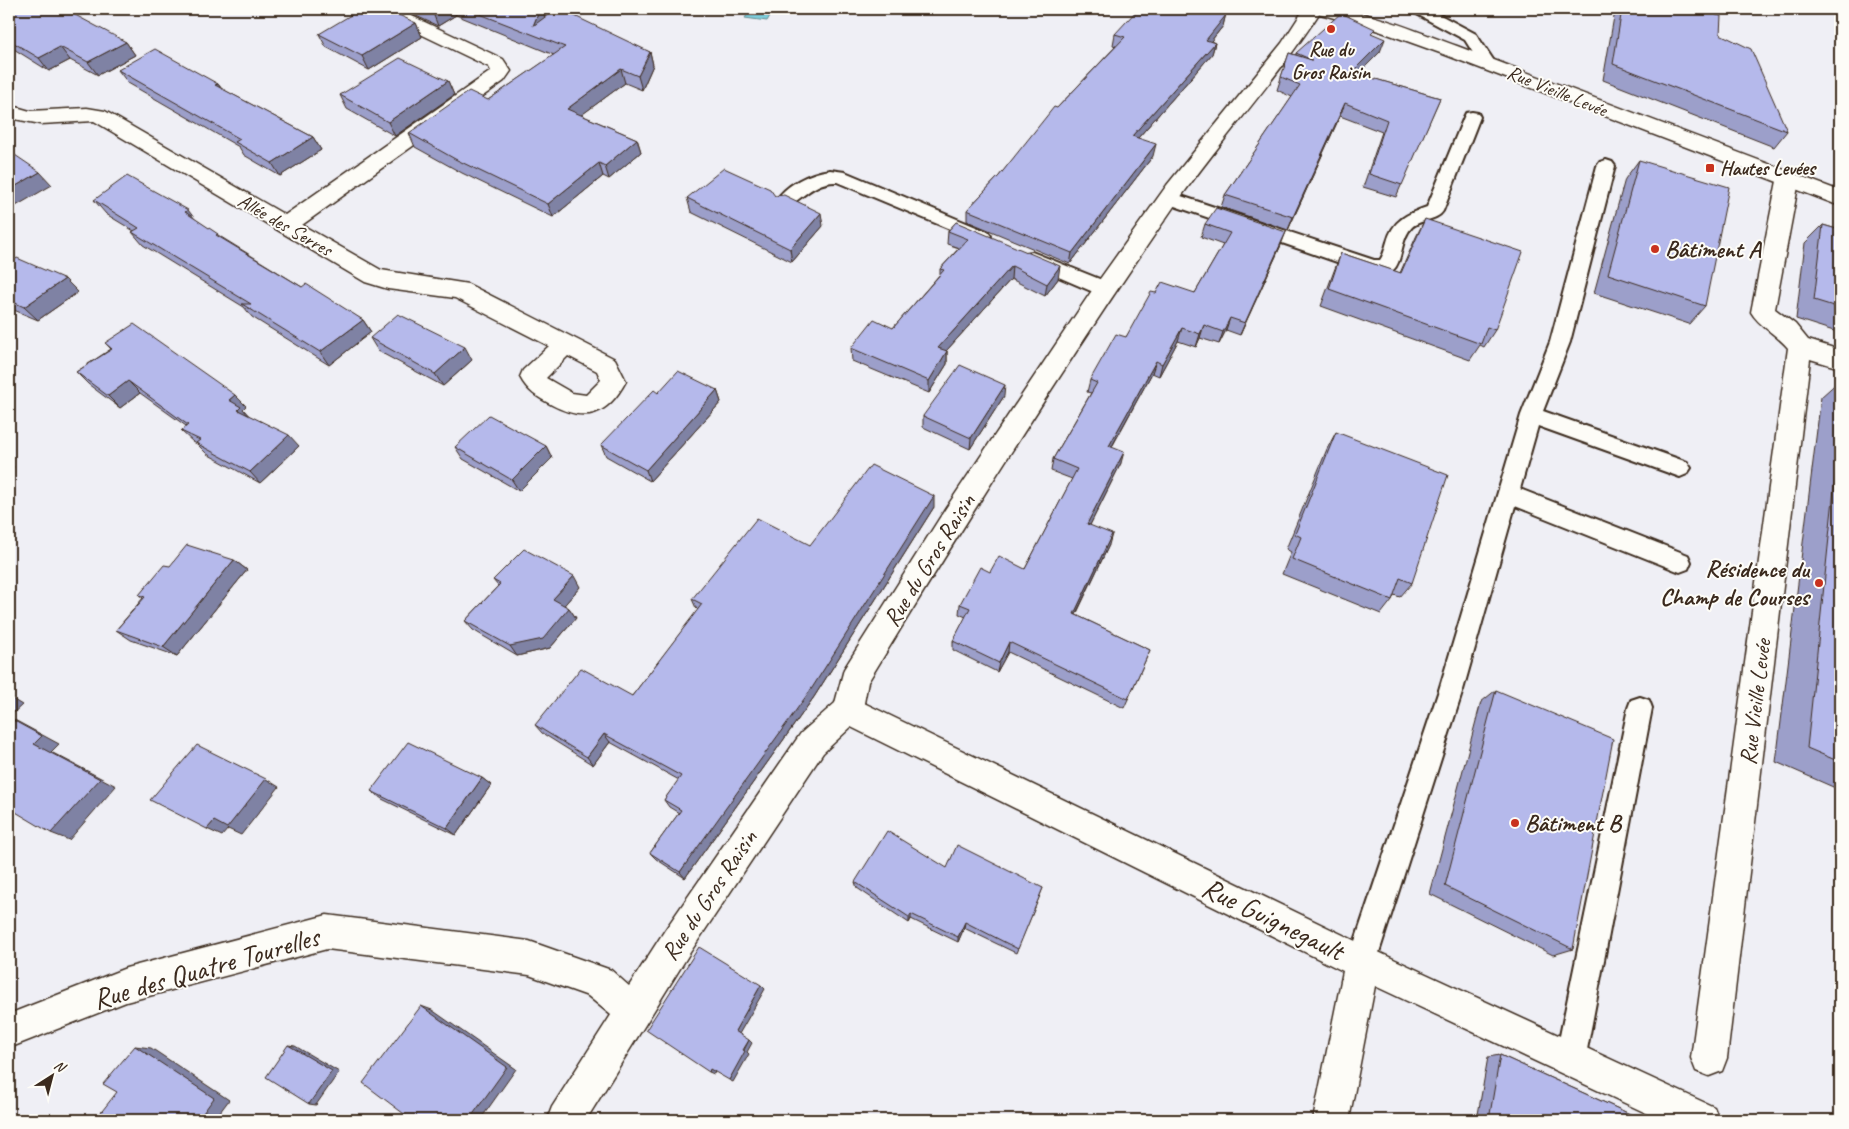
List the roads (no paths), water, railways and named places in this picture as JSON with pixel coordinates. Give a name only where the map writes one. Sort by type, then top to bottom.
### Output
[{"type":"street","points":[[285,226],[497,77],[501,71],[496,63],[384,9]]},
{"type":"street","name":"Rue du Gros Raisin","points":[[564,1120],[632,1011],[812,743],[848,710],[854,678],[956,516],[1105,288],[1169,198],[1289,46],[1313,9]]},
{"type":"street","name":"Rue Vieille Levée","points":[[1323,9],[1386,27],[1450,50],[1788,181],[1840,199]]},
{"type":"street","points":[[1372,9],[1450,50]]},
{"type":"street","name":"Allée des Serres","points":[[9,111],[28,117],[98,115],[373,276],[388,281],[460,290],[565,345]]},
{"type":"street","points":[[1788,181],[1763,312],[1787,330],[1800,346],[1840,359]]},
{"type":"street","name":"Rue Vieille Levée","points":[[1709,1058],[1800,346]]},
{"type":"street","name":"Rue Guignegault","points":[[848,710],[1362,962],[1701,1120]]},
{"type":"street","name":"Rue des Quatre Tourelles","points":[[9,1032],[126,985],[327,932],[529,958],[599,982],[632,1011]]},
{"type":"street","points":[[1332,1120],[1362,962]]},
{"type":"lane","points":[[1418,9],[1471,37],[1488,64]]},
{"type":"lane","points":[[1169,198],[1373,266],[1385,267],[1391,262],[1402,228],[1406,222],[1434,211],[1472,117]]},
{"type":"lane","points":[[1362,962],[1451,690],[1531,415],[1560,342],[1606,166]]},
{"type":"lane","points":[[783,203],[806,183],[823,175],[839,176],[995,242]]},
{"type":"lane","points":[[1013,250],[1105,288]]},
{"type":"lane","points":[[1531,415],[1680,468]]},
{"type":"lane","points":[[1508,493],[1680,562]]},
{"type":"lane","points":[[1570,1060],[1640,708]]},
{"type":"water","points":[[751,9],[774,9],[767,21],[745,18]]},
{"type":"place","name":"Rue du Gros Raisin","points":[[1331,29]]},
{"type":"place","name":"Hautes Levées","points":[[1710,168]]},
{"type":"place","name":"Bâtiment A","points":[[1655,249]]},
{"type":"place","name":"Résidence du Champ de Courses","points":[[1819,583]]},
{"type":"place","name":"Bâtiment B","points":[[1515,823]]}]
